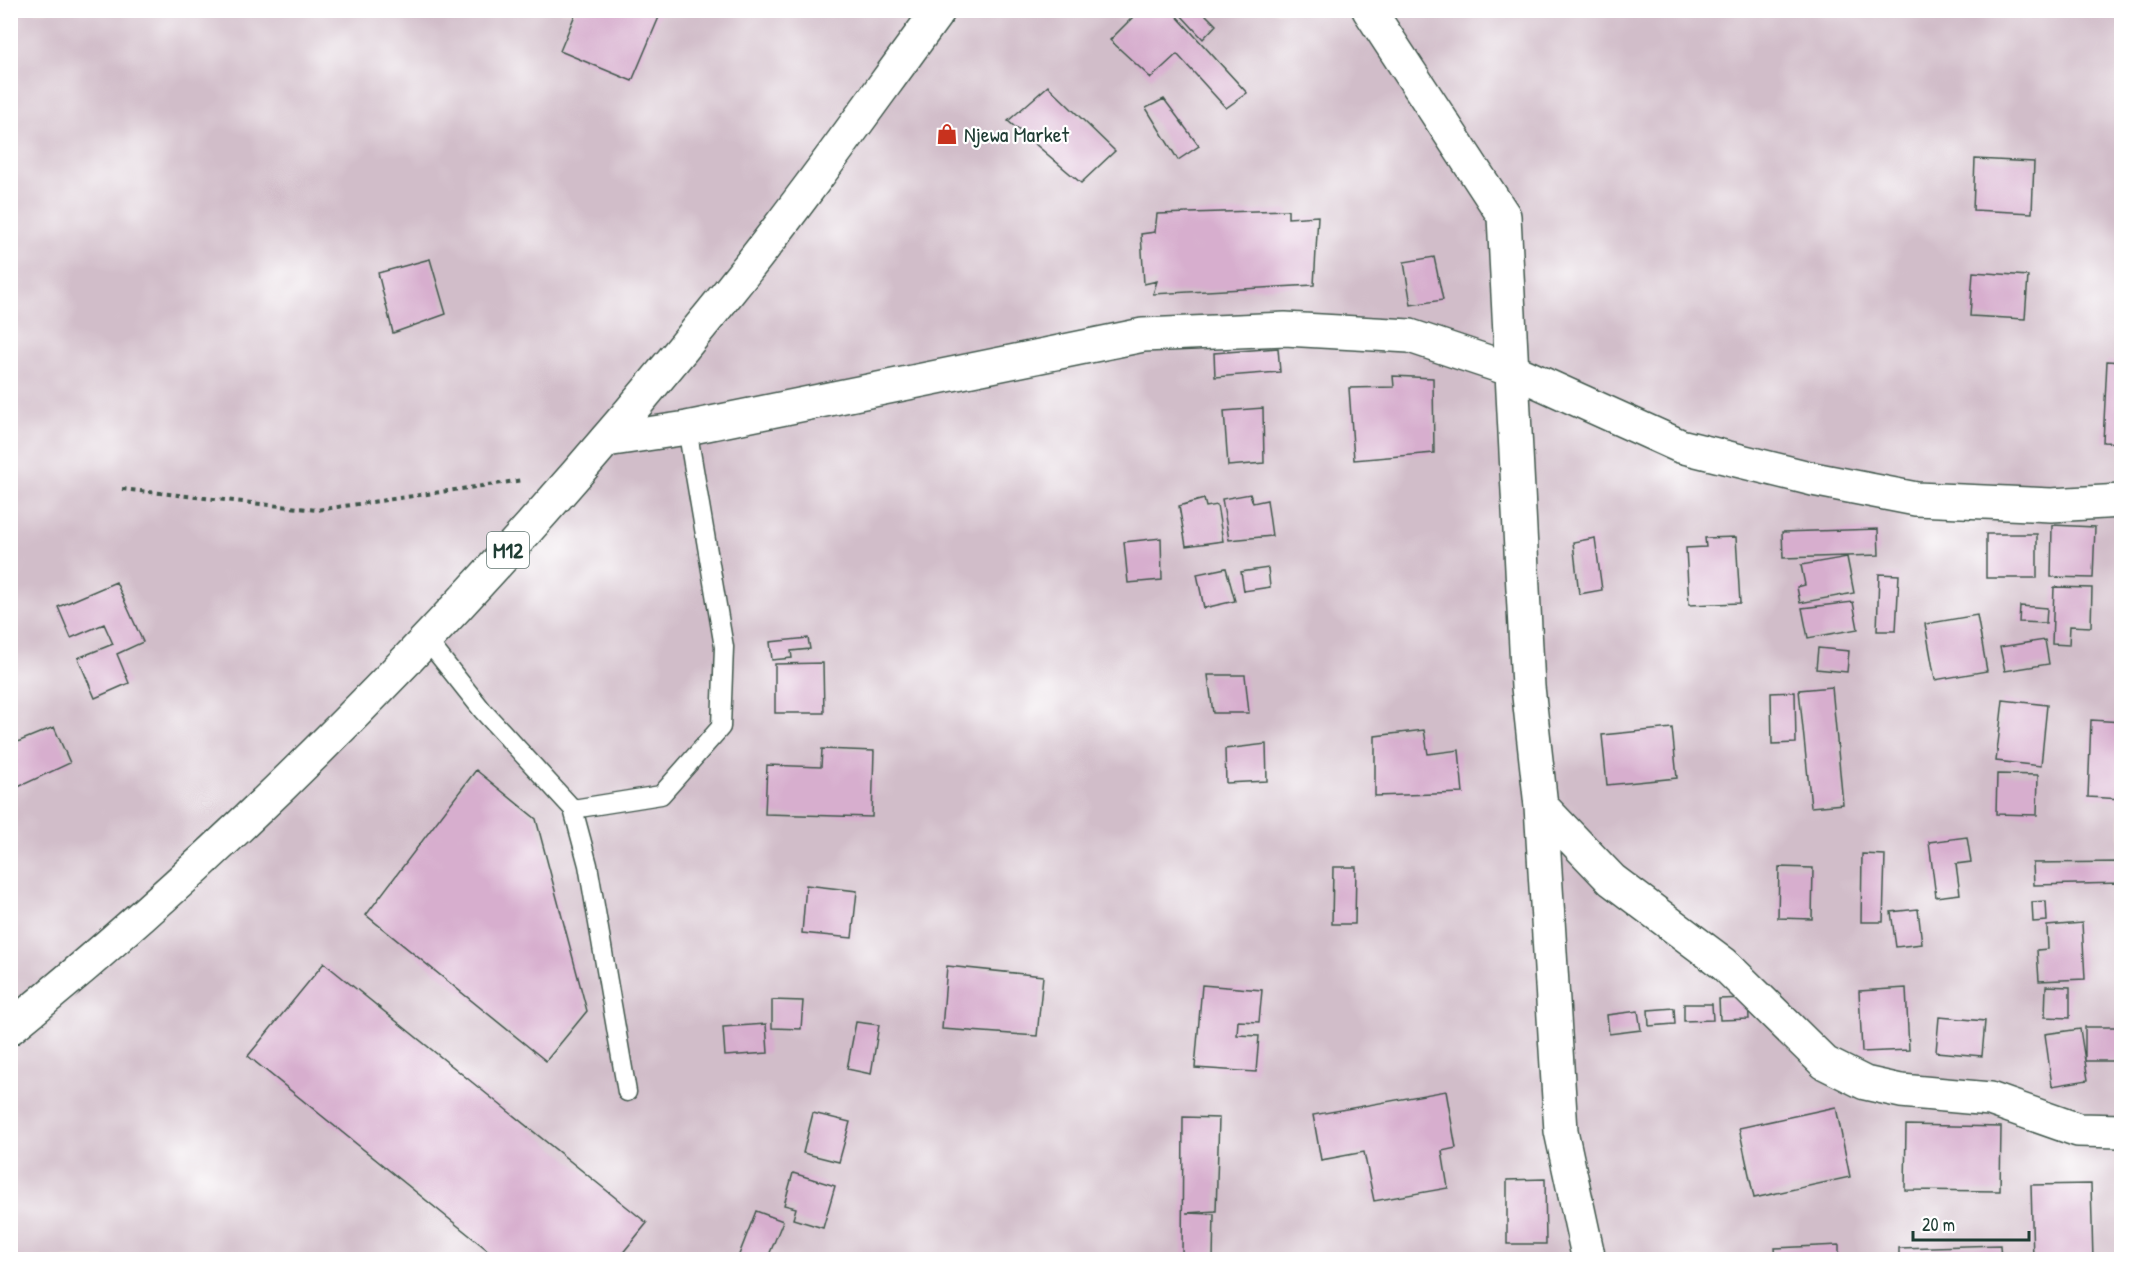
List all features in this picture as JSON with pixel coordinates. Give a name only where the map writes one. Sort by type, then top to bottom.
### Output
[{"type":"main road","name":"M12","points":[[10,1028],[167,894],[285,782],[426,639],[606,440],[729,292],[939,10]]},
{"type":"main road","points":[[1369,10],[1504,216],[1528,687],[1541,806],[1561,1131],[1589,1260]]},
{"type":"main road","points":[[606,440],[687,428],[1143,335],[1285,329],[1410,336],[1512,370],[1680,446],[1813,479],[1916,499],[2051,505],[2121,501]]},
{"type":"main road","points":[[1541,806],[1612,880],[1724,964],[1825,1063],[1865,1083],[1901,1091],[1990,1099],[2078,1130],[2121,1131]]},
{"type":"lane","points":[[573,809],[661,795],[721,728],[724,647],[687,428]]},
{"type":"lane","points":[[426,639],[483,711],[573,809],[588,865],[627,1092]]},
{"type":"path","points":[[122,489],[317,510],[575,474]]},
{"type":"shaded area","points":[[10,11],[2121,11],[2121,1259],[11,1259]]},
{"type":"building","points":[[577,10],[662,10],[632,81],[560,51]]},
{"type":"building","points":[[1140,10],[1171,10],[1247,93],[1226,108],[1177,54],[1151,78],[1110,40]]},
{"type":"building","points":[[1182,10],[1201,10],[1216,25],[1203,39],[1179,13]]},
{"type":"building","points":[[1048,86],[1115,151],[1081,183],[1008,121]]},
{"type":"building","points":[[1164,99],[1199,146],[1178,160],[1146,108]]},
{"type":"building","points":[[1975,159],[2034,162],[2032,213],[1973,210]]},
{"type":"building","points":[[1288,210],[1288,218],[1318,216],[1314,285],[1153,294],[1157,281],[1144,284],[1141,234],[1155,232],[1157,214]]},
{"type":"building","points":[[1434,257],[1443,300],[1411,305],[1404,262]]},
{"type":"building","points":[[430,259],[446,314],[393,333],[378,273]]},
{"type":"building","points":[[1973,272],[2028,276],[2025,319],[1970,316]]},
{"type":"building","points":[[1278,348],[1280,372],[1215,377],[1214,353]]},
{"type":"building","points":[[2107,361],[2122,362],[2122,443],[2103,442]]},
{"type":"building","points":[[1393,376],[1433,378],[1434,453],[1354,460],[1349,388],[1394,387]]},
{"type":"building","points":[[1263,408],[1264,463],[1228,466],[1224,411]]},
{"type":"building","points":[[1250,494],[1253,503],[1267,500],[1272,536],[1229,540],[1222,499]]},
{"type":"building","points":[[1204,499],[1206,507],[1217,505],[1223,541],[1186,546],[1179,506]]},
{"type":"building","points":[[2052,525],[2095,527],[2093,578],[2051,577]]},
{"type":"building","points":[[1878,529],[1879,555],[1783,558],[1782,532]]},
{"type":"building","points":[[1986,534],[2037,534],[2037,578],[1986,578]]},
{"type":"building","points":[[1736,537],[1740,603],[1689,605],[1686,548],[1706,547],[1705,538]]},
{"type":"building","points":[[1161,538],[1162,580],[1128,583],[1124,542]]},
{"type":"building","points":[[1595,538],[1602,590],[1579,594],[1573,542]]},
{"type":"building","points":[[1847,557],[1854,593],[1800,603],[1797,587],[1805,585],[1801,565]]},
{"type":"building","points":[[1226,568],[1235,601],[1204,608],[1197,574]]},
{"type":"building","points":[[1268,568],[1270,587],[1244,591],[1241,572]]},
{"type":"building","points":[[1879,574],[1899,575],[1896,631],[1877,631]]},
{"type":"building","points":[[116,582],[143,642],[117,654],[129,683],[95,698],[78,658],[113,644],[104,624],[71,638],[58,607]]},
{"type":"building","points":[[2054,587],[2092,588],[2091,627],[2070,626],[2069,645],[2052,644]]},
{"type":"building","points":[[1853,602],[1858,629],[1808,638],[1802,608]]},
{"type":"building","points":[[2020,606],[2047,608],[2046,623],[2019,622]]},
{"type":"building","points":[[1977,615],[1987,671],[1935,680],[1925,624]]},
{"type":"building","points":[[808,638],[810,649],[791,651],[792,658],[772,660],[770,642]]},
{"type":"building","points":[[2045,640],[2049,664],[2005,671],[2000,647]]},
{"type":"building","points":[[1818,648],[1849,651],[1847,672],[1816,669]]},
{"type":"building","points":[[823,663],[824,713],[775,713],[775,664]]},
{"type":"building","points":[[1208,675],[1245,675],[1249,713],[1213,713]]},
{"type":"building","points":[[1832,687],[1843,804],[1811,807],[1799,690]]},
{"type":"building","points":[[1795,692],[1796,743],[1772,744],[1771,693]]},
{"type":"building","points":[[2003,700],[2047,705],[2041,766],[1996,761]]},
{"type":"building","points":[[2091,720],[2122,722],[2122,799],[2088,797]]},
{"type":"building","points":[[54,727],[70,763],[16,788],[10,774],[10,745]]},
{"type":"building","points":[[1672,728],[1677,778],[1607,785],[1602,735]]},
{"type":"building","points":[[1424,730],[1428,754],[1459,750],[1463,793],[1375,796],[1375,736]]},
{"type":"building","points":[[1266,744],[1267,781],[1226,783],[1225,749]]},
{"type":"building","points":[[822,749],[874,751],[872,817],[765,814],[767,765],[821,767]]},
{"type":"building","points":[[476,770],[536,819],[587,1011],[546,1061],[366,915]]},
{"type":"building","points":[[1997,774],[2038,775],[2037,815],[1996,814]]},
{"type":"building","points":[[1967,837],[1971,862],[1956,864],[1960,894],[1936,897],[1929,842]]},
{"type":"building","points":[[1862,854],[1885,855],[1883,922],[1861,922]]},
{"type":"building","points":[[2122,862],[2122,883],[2034,885],[2033,863]]},
{"type":"building","points":[[1333,867],[1356,867],[1355,924],[1332,924]]},
{"type":"building","points":[[1779,867],[1813,868],[1812,919],[1778,918]]},
{"type":"building","points":[[806,885],[857,891],[852,938],[802,933]]},
{"type":"building","points":[[2046,901],[2047,921],[2033,922],[2032,902]]},
{"type":"building","points":[[1918,909],[1922,944],[1896,947],[1891,912]]},
{"type":"building","points":[[2082,923],[2085,979],[2039,981],[2037,950],[2048,949],[2047,926]]},
{"type":"building","points":[[324,963],[647,1223],[617,1260],[500,1260],[248,1056]]},
{"type":"building","points":[[947,966],[1043,976],[1037,1036],[942,1029]]},
{"type":"building","points":[[1202,985],[1262,990],[1259,1022],[1238,1021],[1237,1035],[1259,1036],[1256,1072],[1195,1068]]},
{"type":"building","points":[[2046,986],[2070,987],[2070,1018],[2045,1017]]},
{"type":"building","points":[[1906,988],[1909,1050],[1862,1052],[1859,991]]},
{"type":"building","points":[[1748,998],[1749,1019],[1720,1020],[1719,999]]},
{"type":"building","points":[[772,1000],[803,1001],[801,1029],[772,1028]]},
{"type":"building","points":[[1684,1004],[1712,1004],[1713,1020],[1684,1021]]},
{"type":"building","points":[[1674,1008],[1675,1024],[1649,1026],[1648,1010]]},
{"type":"building","points":[[1638,1011],[1641,1030],[1609,1034],[1607,1015]]},
{"type":"building","points":[[1939,1017],[1985,1021],[1982,1056],[1936,1052]]},
{"type":"building","points":[[856,1022],[879,1025],[871,1074],[847,1069]]},
{"type":"building","points":[[766,1024],[768,1053],[725,1056],[723,1027]]},
{"type":"building","points":[[2085,1027],[2122,1027],[2122,1061],[2085,1061]]},
{"type":"building","points":[[2080,1029],[2088,1080],[2052,1086],[2045,1034]]},
{"type":"building","points":[[1446,1091],[1456,1148],[1442,1151],[1448,1188],[1374,1201],[1364,1152],[1321,1160],[1313,1115]]},
{"type":"building","points":[[1836,1107],[1850,1177],[1754,1198],[1739,1128]]},
{"type":"building","points":[[813,1113],[850,1122],[839,1162],[803,1153]]},
{"type":"building","points":[[1183,1117],[1219,1118],[1216,1211],[1186,1213],[1214,1214],[1213,1260],[1182,1260]]},
{"type":"building","points":[[1906,1125],[2001,1127],[2000,1191],[1905,1190]]},
{"type":"building","points":[[793,1173],[835,1186],[823,1228],[793,1219],[796,1208],[784,1205]]},
{"type":"building","points":[[1545,1179],[1546,1244],[1507,1244],[1507,1180]]},
{"type":"building","points":[[2091,1184],[2093,1260],[2033,1260],[2031,1185]]},
{"type":"building","points":[[756,1211],[783,1221],[767,1260],[737,1260]]},
{"type":"building","points":[[1839,1245],[1839,1260],[1776,1260],[1775,1248]]},
{"type":"building","points":[[2000,1245],[2001,1260],[1899,1260],[1899,1248]]},
{"type":"place","name":"Njewa Market","points":[[947,134]]}]
